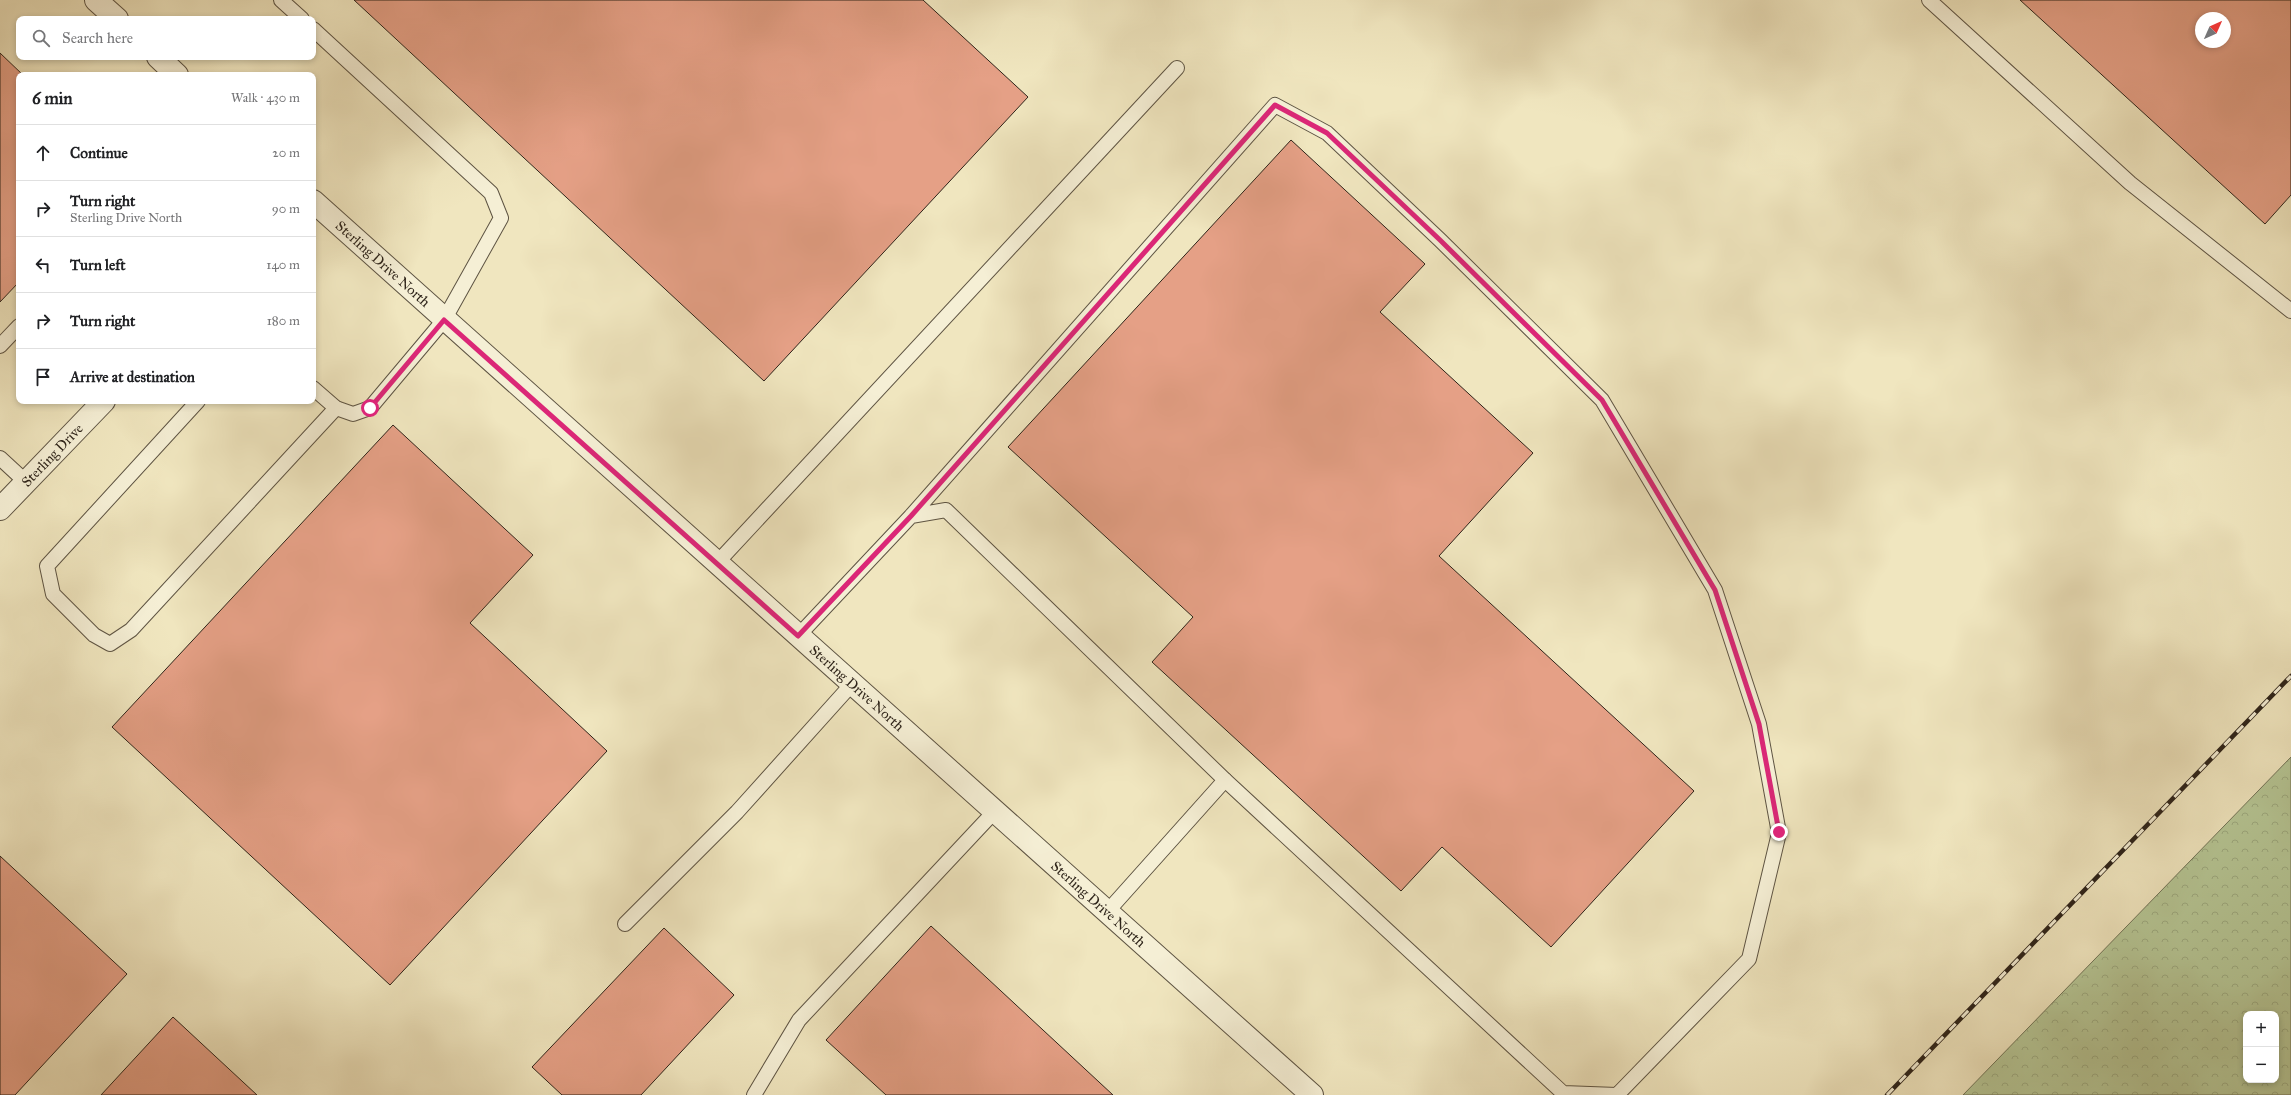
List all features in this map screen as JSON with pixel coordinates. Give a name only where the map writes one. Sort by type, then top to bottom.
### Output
[{"type":"street","points":[[96,0],[114,16]]},
{"type":"street","points":[[161,60],[174,72]]},
{"type":"street","name":"Sterling Drive North","points":[[316,204],[716,564],[1312,1095]]},
{"type":"street","name":"Sterling Drive","points":[[0,509],[101,404]]},
{"type":"lane","points":[[281,0],[299,16]]},
{"type":"lane","points":[[1929,0],[2130,183],[2291,311]]},
{"type":"lane","points":[[316,32],[491,193],[500,218],[444,320],[370,408],[353,414],[336,408],[316,391]]},
{"type":"lane","points":[[716,564],[1177,68]]},
{"type":"lane","points":[[798,636],[911,516],[1275,105],[1327,133],[1440,240],[1602,400],[1715,590],[1759,724],[1779,832],[1749,958],[1617,1095],[1563,1093],[1224,780],[946,510],[911,516]]},
{"type":"lane","points":[[0,346],[16,329]]},
{"type":"lane","points":[[195,404],[47,566],[53,594],[94,635],[110,644],[131,630],[336,408]]},
{"type":"lane","points":[[0,458],[26,482]]},
{"type":"lane","points":[[625,924],[737,812],[852,684]]},
{"type":"lane","points":[[1107,912],[1224,780]]},
{"type":"lane","points":[[754,1095],[799,1020],[994,812]]},
{"type":"green space","points":[[2291,757],[2291,1095],[1963,1095]]},
{"type":"building","points":[[354,0],[923,0],[1028,97],[764,381]]},
{"type":"building","points":[[2020,0],[2291,0],[2291,195],[2265,224]]},
{"type":"building","points":[[0,53],[20,72],[16,72],[16,285],[0,302]]},
{"type":"building","points":[[1291,140],[1425,264],[1380,312],[1533,453],[1439,556],[1694,791],[1551,947],[1442,847],[1401,891],[1152,662],[1193,617],[1008,447]]},
{"type":"building","points":[[393,425],[533,555],[470,623],[607,751],[390,985],[112,727]]},
{"type":"building","points":[[0,856],[127,974],[15,1095],[0,1095]]},
{"type":"building","points":[[931,926],[1113,1095],[886,1095],[826,1040]]},
{"type":"building","points":[[664,928],[734,995],[641,1095],[562,1095],[532,1067]]},
{"type":"building","points":[[173,1017],[257,1095],[101,1095]]},
{"type":"railway","points":[[1887,1095],[2291,676]]},
{"type":"route","points":[[370,408],[444,320],[798,636],[911,516],[1275,105],[1327,133],[1440,240],[1602,400],[1715,590],[1759,724],[1779,832]]}]
